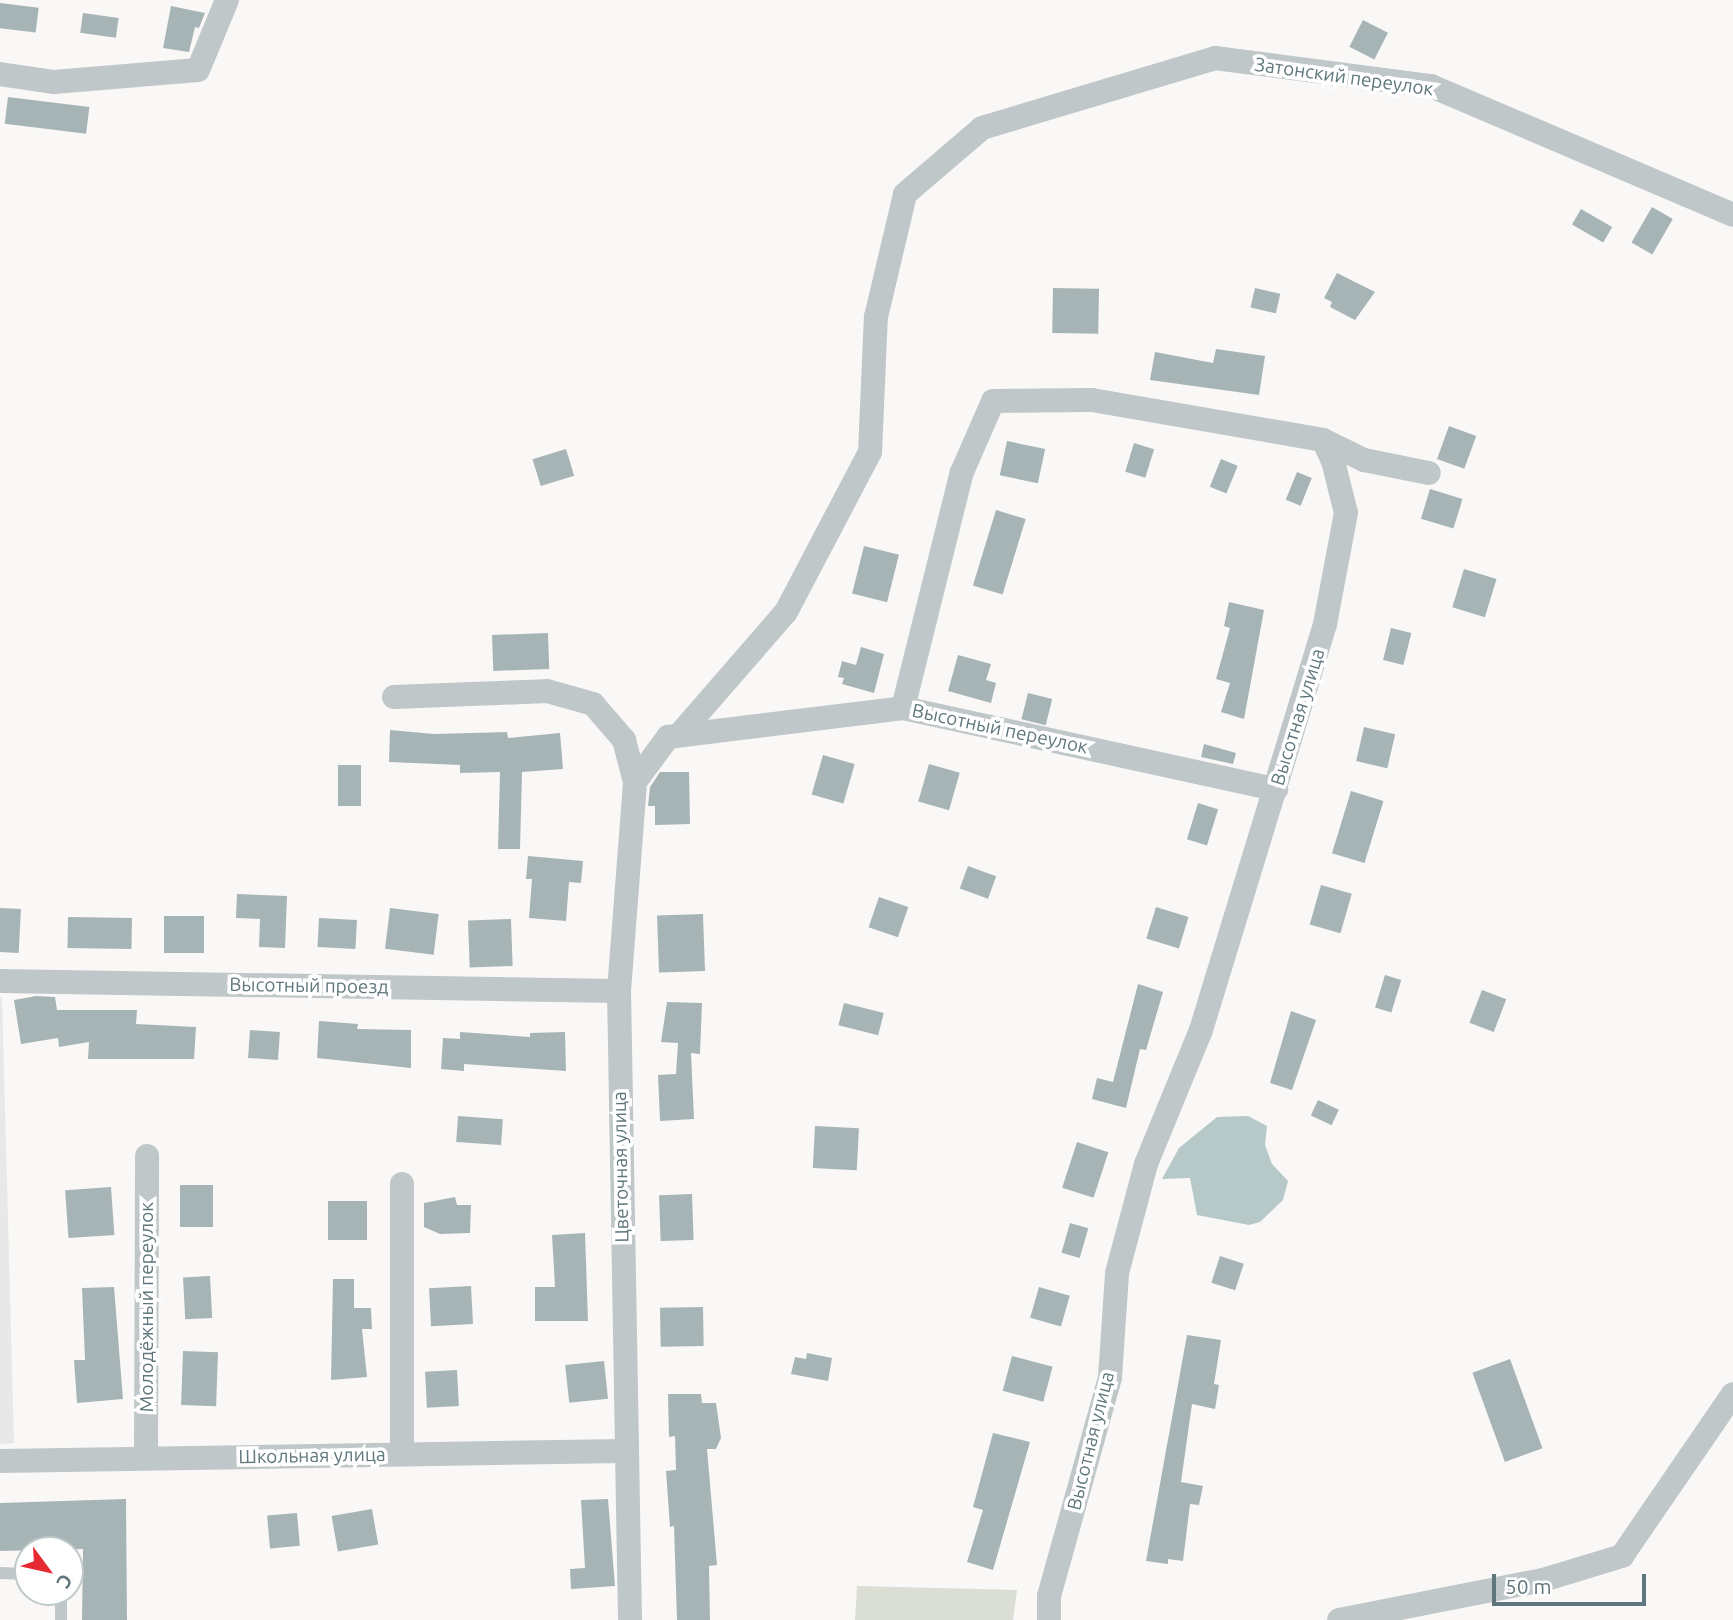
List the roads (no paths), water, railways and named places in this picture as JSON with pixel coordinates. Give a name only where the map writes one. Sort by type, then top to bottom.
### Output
[{"type":"street","points":[[0,74],[54,82],[198,70],[227,0]]},
{"type":"street","name":"Затонский переулок","points":[[679,735],[786,612],[870,452],[876,317],[905,194],[982,128],[1215,58],[1431,86],[1733,215]]},
{"type":"street","points":[[903,708],[962,472],[993,401],[1092,400],[1323,440],[1364,460],[1429,473]]},
{"type":"street","name":"Высотная улица","points":[[1049,1620],[1049,1596],[1110,1377],[1117,1273],[1146,1164],[1201,1030],[1325,624],[1346,513],[1334,461],[1323,440]]},
{"type":"street","points":[[394,697],[547,691],[593,704],[624,740],[635,782]]},
{"type":"street","name":"Высотный переулок","points":[[679,735],[903,708],[1276,789]]},
{"type":"street","points":[[635,782],[668,737],[679,735]]},
{"type":"street","name":"Цветочная улица","points":[[630,1620],[624,1451],[619,992],[635,782]]},
{"type":"street","name":"Высотный проезд","points":[[0,981],[619,992]]},
{"type":"street","name":"Молодёжный переулок","points":[[146,1458],[147,1156]]},
{"type":"street","points":[[402,1184],[402,1454]]},
{"type":"street","points":[[1339,1620],[1544,1580],[1622,1556],[1733,1394]]},
{"type":"street","name":"Школьная улица","points":[[0,1461],[624,1451]]}]
